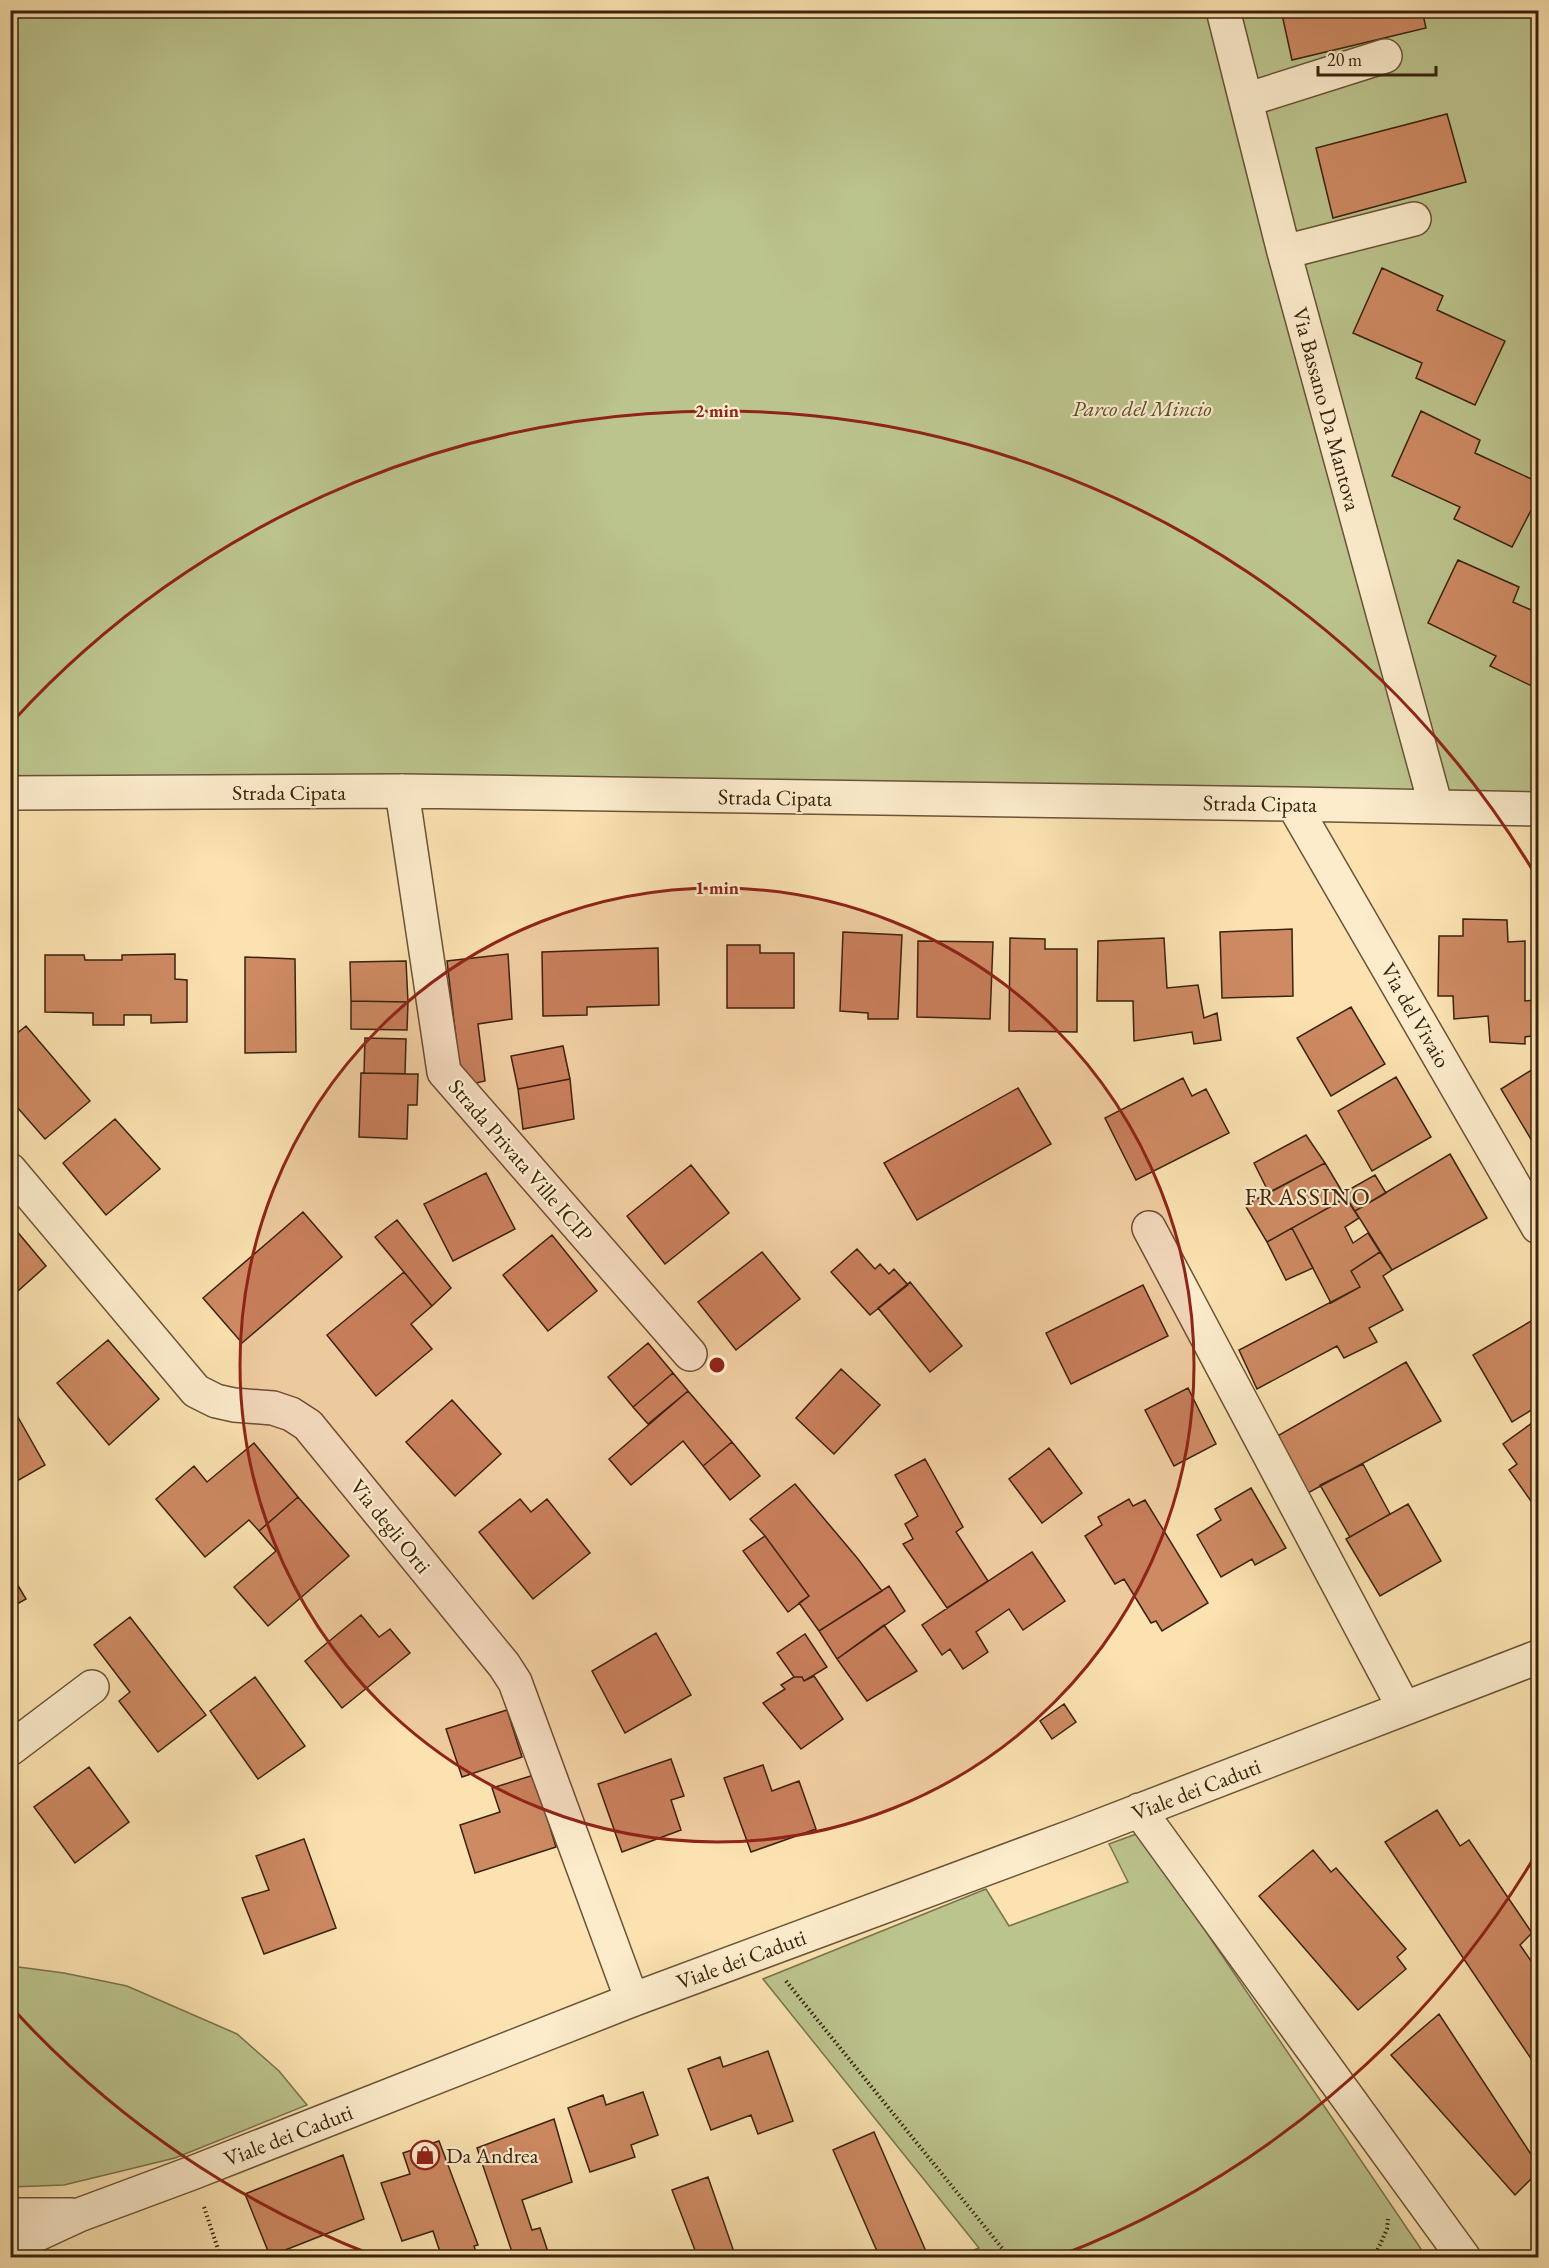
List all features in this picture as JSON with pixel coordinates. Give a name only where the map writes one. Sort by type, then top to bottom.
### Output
[{"type":"street","name":"Via Bassano Da Mantova","points":[[1223,10],[1284,252],[1436,807]]},
{"type":"street","points":[[1246,100],[1385,57]]},
{"type":"street","points":[[1284,252],[1414,219]]},
{"type":"street","name":"Strada Cipata","points":[[10,793],[402,792],[1539,809]]},
{"type":"street","name":"Strada Privata Ville ICIP","points":[[402,792],[444,1072],[690,1354]]},
{"type":"street","name":"Via del Vivaio","points":[[1293,804],[1539,1227]]},
{"type":"street","name":"Via degli Orti","points":[[10,1170],[196,1390],[216,1401],[273,1408],[291,1414],[308,1425],[504,1665],[515,1682],[632,2000]]},
{"type":"street","points":[[1149,1228],[1404,1708]]},
{"type":"street","name":"Viale dei Caduti","points":[[10,2247],[79,2215],[192,2173],[632,2000],[1539,1657]]},
{"type":"street","points":[[10,1749],[92,1687]]},
{"type":"street","points":[[1139,1810],[1464,2258]]},
{"type":"street","name":"Viale dei Caduti","points":[[10,2215],[79,2215]]},
{"type":"path","points":[[757,1953],[779,1972],[1010,2258]]},
{"type":"path","points":[[192,2173],[221,2258]]},
{"type":"green space","name":"Parco del Mincio","points":[[11,11],[1538,11],[1538,811],[11,791]]},
{"type":"green space","points":[[1139,1833],[1421,2249],[1415,2258],[956,2257],[979,2248],[763,1979],[986,1889],[1009,1926],[1128,1882],[1109,1844]]},
{"type":"green space","points":[[11,1966],[64,1973],[127,1986],[237,2034],[279,2071],[307,2105],[175,2158],[64,2185],[11,2187]]},
{"type":"building","points":[[1281,10],[1422,10],[1426,28],[1292,60]]},
{"type":"building","points":[[1447,114],[1466,182],[1333,218],[1316,148]]},
{"type":"building","points":[[1382,268],[1443,296],[1437,310],[1505,341],[1475,405],[1416,378],[1422,363],[1353,333]]},
{"type":"building","points":[[1421,411],[1480,440],[1475,453],[1538,482],[1538,497],[1512,547],[1454,519],[1460,507],[1392,476]]},
{"type":"building","points":[[1458,560],[1519,587],[1513,602],[1538,613],[1538,689],[1490,666],[1496,656],[1428,623]]},
{"type":"building","points":[[1463,919],[1507,920],[1508,942],[1525,941],[1525,1001],[1535,1000],[1537,1035],[1525,1037],[1525,1044],[1490,1042],[1488,1016],[1454,1019],[1453,996],[1438,996],[1439,936],[1463,936]]},
{"type":"building","points":[[1292,929],[1293,996],[1222,998],[1220,932]]},
{"type":"building","points":[[843,932],[902,935],[898,1019],[868,1019],[868,1013],[840,1011]]},
{"type":"building","points":[[1010,938],[1045,939],[1045,949],[1077,949],[1077,1032],[1009,1031]]},
{"type":"building","points":[[1164,938],[1167,988],[1198,985],[1204,1018],[1217,1013],[1221,1040],[1194,1044],[1192,1032],[1134,1041],[1133,1001],[1097,1001],[1098,941]]},
{"type":"building","points":[[918,941],[993,942],[990,1019],[917,1017]]},
{"type":"building","points":[[727,945],[760,945],[760,953],[794,953],[794,1008],[727,1008]]},
{"type":"building","points":[[658,948],[659,1005],[587,1007],[587,1015],[543,1016],[542,952]]},
{"type":"building","points":[[175,954],[175,979],[187,980],[187,1022],[151,1023],[151,1015],[124,1015],[124,1025],[93,1025],[93,1013],[45,1012],[45,955],[84,955],[85,960],[122,960],[122,955]]},
{"type":"building","points":[[508,954],[512,1019],[478,1024],[485,1081],[472,1084],[459,1064],[447,961]]},
{"type":"building","points":[[245,957],[295,959],[296,1052],[245,1053]]},
{"type":"building","points":[[406,961],[408,1002],[351,1001],[350,962]]},
{"type":"building","points":[[351,1001],[408,1002],[407,1030],[351,1029]]},
{"type":"building","points":[[1351,1007],[1385,1064],[1331,1096],[1297,1038]]},
{"type":"building","points":[[26,1026],[90,1101],[45,1139],[10,1099],[10,1039]]},
{"type":"building","points":[[365,1038],[406,1039],[405,1074],[364,1073]]},
{"type":"building","points":[[563,1046],[570,1079],[518,1089],[511,1056]]},
{"type":"building","points":[[1538,1066],[1538,1151],[1501,1089]]},
{"type":"building","points":[[361,1073],[418,1074],[417,1105],[408,1105],[407,1139],[359,1137]]},
{"type":"building","points":[[1396,1077],[1431,1137],[1372,1171],[1338,1111]]},
{"type":"building","points":[[1183,1078],[1192,1096],[1206,1089],[1229,1133],[1136,1180],[1105,1118]]},
{"type":"building","points":[[570,1079],[574,1119],[523,1129],[518,1089]]},
{"type":"building","points":[[1018,1088],[1051,1144],[917,1220],[884,1163]]},
{"type":"building","points":[[115,1119],[160,1169],[106,1215],[63,1163]]},
{"type":"building","points":[[1306,1135],[1325,1163],[1269,1193],[1254,1163]]},
{"type":"building","points":[[1450,1154],[1487,1218],[1392,1270],[1355,1211]]},
{"type":"building","points":[[1325,1163],[1346,1198],[1267,1242],[1245,1205]]},
{"type":"building","points":[[691,1165],[729,1213],[665,1264],[627,1216]]},
{"type":"building","points":[[486,1173],[515,1229],[453,1261],[424,1204]]},
{"type":"building","points":[[1375,1175],[1386,1193],[1355,1211],[1343,1193]]},
{"type":"building","points":[[1346,1198],[1359,1218],[1345,1227],[1353,1243],[1368,1233],[1380,1252],[1351,1271],[1360,1287],[1331,1303],[1292,1228]]},
{"type":"building","points":[[303,1212],[342,1257],[242,1343],[203,1298]]},
{"type":"building","points":[[397,1220],[451,1288],[432,1306],[375,1237]]},
{"type":"building","points":[[10,1223],[46,1266],[10,1298]]},
{"type":"building","points":[[1292,1228],[1313,1268],[1286,1280],[1267,1242]]},
{"type":"building","points":[[552,1235],[597,1291],[548,1331],[503,1275]]},
{"type":"building","points":[[857,1249],[875,1269],[880,1264],[889,1274],[894,1269],[908,1285],[870,1315],[831,1272]]},
{"type":"building","points":[[762,1252],[800,1299],[736,1350],[698,1302]]},
{"type":"building","points":[[1380,1252],[1392,1270],[1383,1276],[1403,1310],[1369,1328],[1377,1342],[1344,1358],[1337,1346],[1257,1389],[1239,1350],[1360,1287],[1351,1271]]},
{"type":"building","points":[[404,1272],[432,1306],[411,1324],[432,1349],[376,1396],[327,1335]]},
{"type":"building","points":[[910,1282],[962,1346],[930,1372],[878,1308]]},
{"type":"building","points":[[1143,1285],[1168,1336],[1071,1384],[1046,1333]]},
{"type":"building","points":[[1538,1317],[1538,1406],[1512,1422],[1473,1355]]},
{"type":"building","points":[[108,1340],[159,1399],[109,1445],[57,1383]]},
{"type":"building","points":[[648,1343],[673,1373],[633,1407],[608,1377]]},
{"type":"building","points":[[1406,1362],[1441,1421],[1306,1494],[1274,1438]]},
{"type":"building","points":[[841,1369],[880,1405],[834,1454],[796,1418]]},
{"type":"building","points":[[673,1373],[688,1391],[648,1424],[633,1407]]},
{"type":"building","points":[[1188,1388],[1216,1444],[1174,1466],[1145,1410]]},
{"type":"building","points":[[688,1391],[732,1442],[703,1466],[683,1441],[631,1485],[609,1459]]},
{"type":"building","points":[[452,1400],[501,1454],[455,1496],[406,1442]]},
{"type":"building","points":[[10,1403],[45,1465],[10,1485]]},
{"type":"building","points":[[1532,1423],[1538,1431],[1538,1511],[1509,1470],[1517,1464],[1503,1444]]},
{"type":"building","points":[[732,1442],[760,1476],[730,1500],[703,1466]]},
{"type":"building","points":[[254,1443],[298,1497],[259,1531],[249,1520],[205,1557],[156,1499],[194,1466],[207,1482]]},
{"type":"building","points":[[1049,1448],[1082,1493],[1042,1523],[1009,1479]]},
{"type":"building","points":[[925,1459],[963,1527],[956,1532],[988,1581],[947,1608],[903,1544],[913,1539],[905,1524],[918,1516],[895,1475]]},
{"type":"building","points":[[1363,1464],[1390,1514],[1350,1537],[1320,1485]]},
{"type":"building","points":[[795,1484],[882,1591],[819,1631],[799,1603],[809,1596],[750,1519]]},
{"type":"building","points":[[1251,1488],[1286,1548],[1255,1565],[1252,1559],[1221,1577],[1197,1535],[1221,1520],[1215,1509]]},
{"type":"building","points":[[298,1497],[349,1556],[268,1626],[234,1587],[276,1551],[259,1531]]},
{"type":"building","points":[[520,1499],[531,1512],[547,1499],[590,1553],[533,1599],[479,1532]]},
{"type":"building","points":[[1129,1499],[1133,1506],[1145,1500],[1208,1603],[1162,1631],[1156,1621],[1151,1623],[1124,1579],[1115,1584],[1085,1536],[1102,1525],[1098,1517]]},
{"type":"building","points":[[1408,1504],[1441,1561],[1380,1596],[1346,1539]]},
{"type":"building","points":[[765,1536],[809,1596],[788,1612],[743,1551]]},
{"type":"building","points":[[1032,1552],[1065,1601],[1023,1630],[1009,1609],[976,1632],[988,1652],[963,1669],[950,1649],[942,1655],[922,1625]]},
{"type":"building","points":[[10,1572],[26,1599],[10,1608]]},
{"type":"building","points":[[889,1586],[905,1611],[837,1659],[819,1631]]},
{"type":"building","points":[[361,1615],[379,1637],[390,1629],[410,1653],[342,1708],[305,1661]]},
{"type":"building","points":[[130,1617],[206,1715],[158,1752],[119,1701],[130,1692],[94,1645]]},
{"type":"building","points":[[884,1625],[917,1671],[867,1701],[837,1659]]},
{"type":"building","points":[[656,1633],[691,1695],[625,1733],[592,1671]]},
{"type":"building","points":[[805,1634],[827,1667],[804,1681],[802,1677],[794,1677],[777,1653]]},
{"type":"building","points":[[814,1676],[843,1719],[801,1749],[763,1703],[785,1689],[781,1685],[794,1677],[802,1677],[804,1681]]},
{"type":"building","points":[[255,1677],[305,1746],[258,1779],[210,1711]]},
{"type":"building","points":[[1064,1704],[1076,1722],[1052,1739],[1040,1721]]},
{"type":"building","points":[[507,1710],[522,1757],[462,1777],[446,1729]]},
{"type":"building","points":[[671,1759],[684,1796],[671,1800],[681,1830],[622,1852],[598,1784]]},
{"type":"building","points":[[763,1765],[772,1791],[799,1781],[816,1829],[751,1852],[724,1778]]},
{"type":"building","points":[[89,1767],[129,1822],[75,1863],[34,1807]]},
{"type":"building","points":[[534,1775],[556,1847],[475,1873],[460,1825],[500,1812],[492,1788]]},
{"type":"building","points":[[1437,1810],[1460,1846],[1469,1840],[1532,1933],[1520,1945],[1538,1971],[1538,2069],[1385,1842]]},
{"type":"building","points":[[304,1839],[336,1928],[264,1954],[242,1898],[269,1890],[256,1856]]},
{"type":"building","points":[[1313,1850],[1331,1872],[1336,1868],[1406,1949],[1397,1957],[1406,1969],[1358,2010],[1259,1896]]},
{"type":"building","points":[[1439,2014],[1538,2165],[1538,2172],[1515,2195],[1391,2055]]},
{"type":"building","points":[[768,2051],[793,2121],[758,2134],[751,2115],[711,2130],[688,2069],[720,2057],[723,2067]]},
{"type":"building","points":[[643,2092],[658,2135],[631,2145],[635,2157],[590,2172],[568,2108],[603,2095],[606,2105]]},
{"type":"building","points":[[554,2119],[572,2182],[522,2200],[532,2230],[540,2228],[550,2258],[514,2258],[477,2148]]},
{"type":"building","points":[[874,2132],[928,2256],[925,2258],[880,2258],[833,2150]]},
{"type":"building","points":[[439,2141],[478,2245],[474,2246],[478,2258],[442,2258],[433,2231],[402,2241],[381,2183],[410,2174],[403,2153]]},
{"type":"building","points":[[343,2155],[364,2219],[270,2256],[245,2194]]},
{"type":"building","points":[[708,2177],[734,2252],[720,2258],[698,2258],[672,2190]]},
{"type":"place","name":"Da Andrea","points":[[425,2155]]},
{"type":"district","name":"FRASSINO","points":[[1308,1197]]}]
